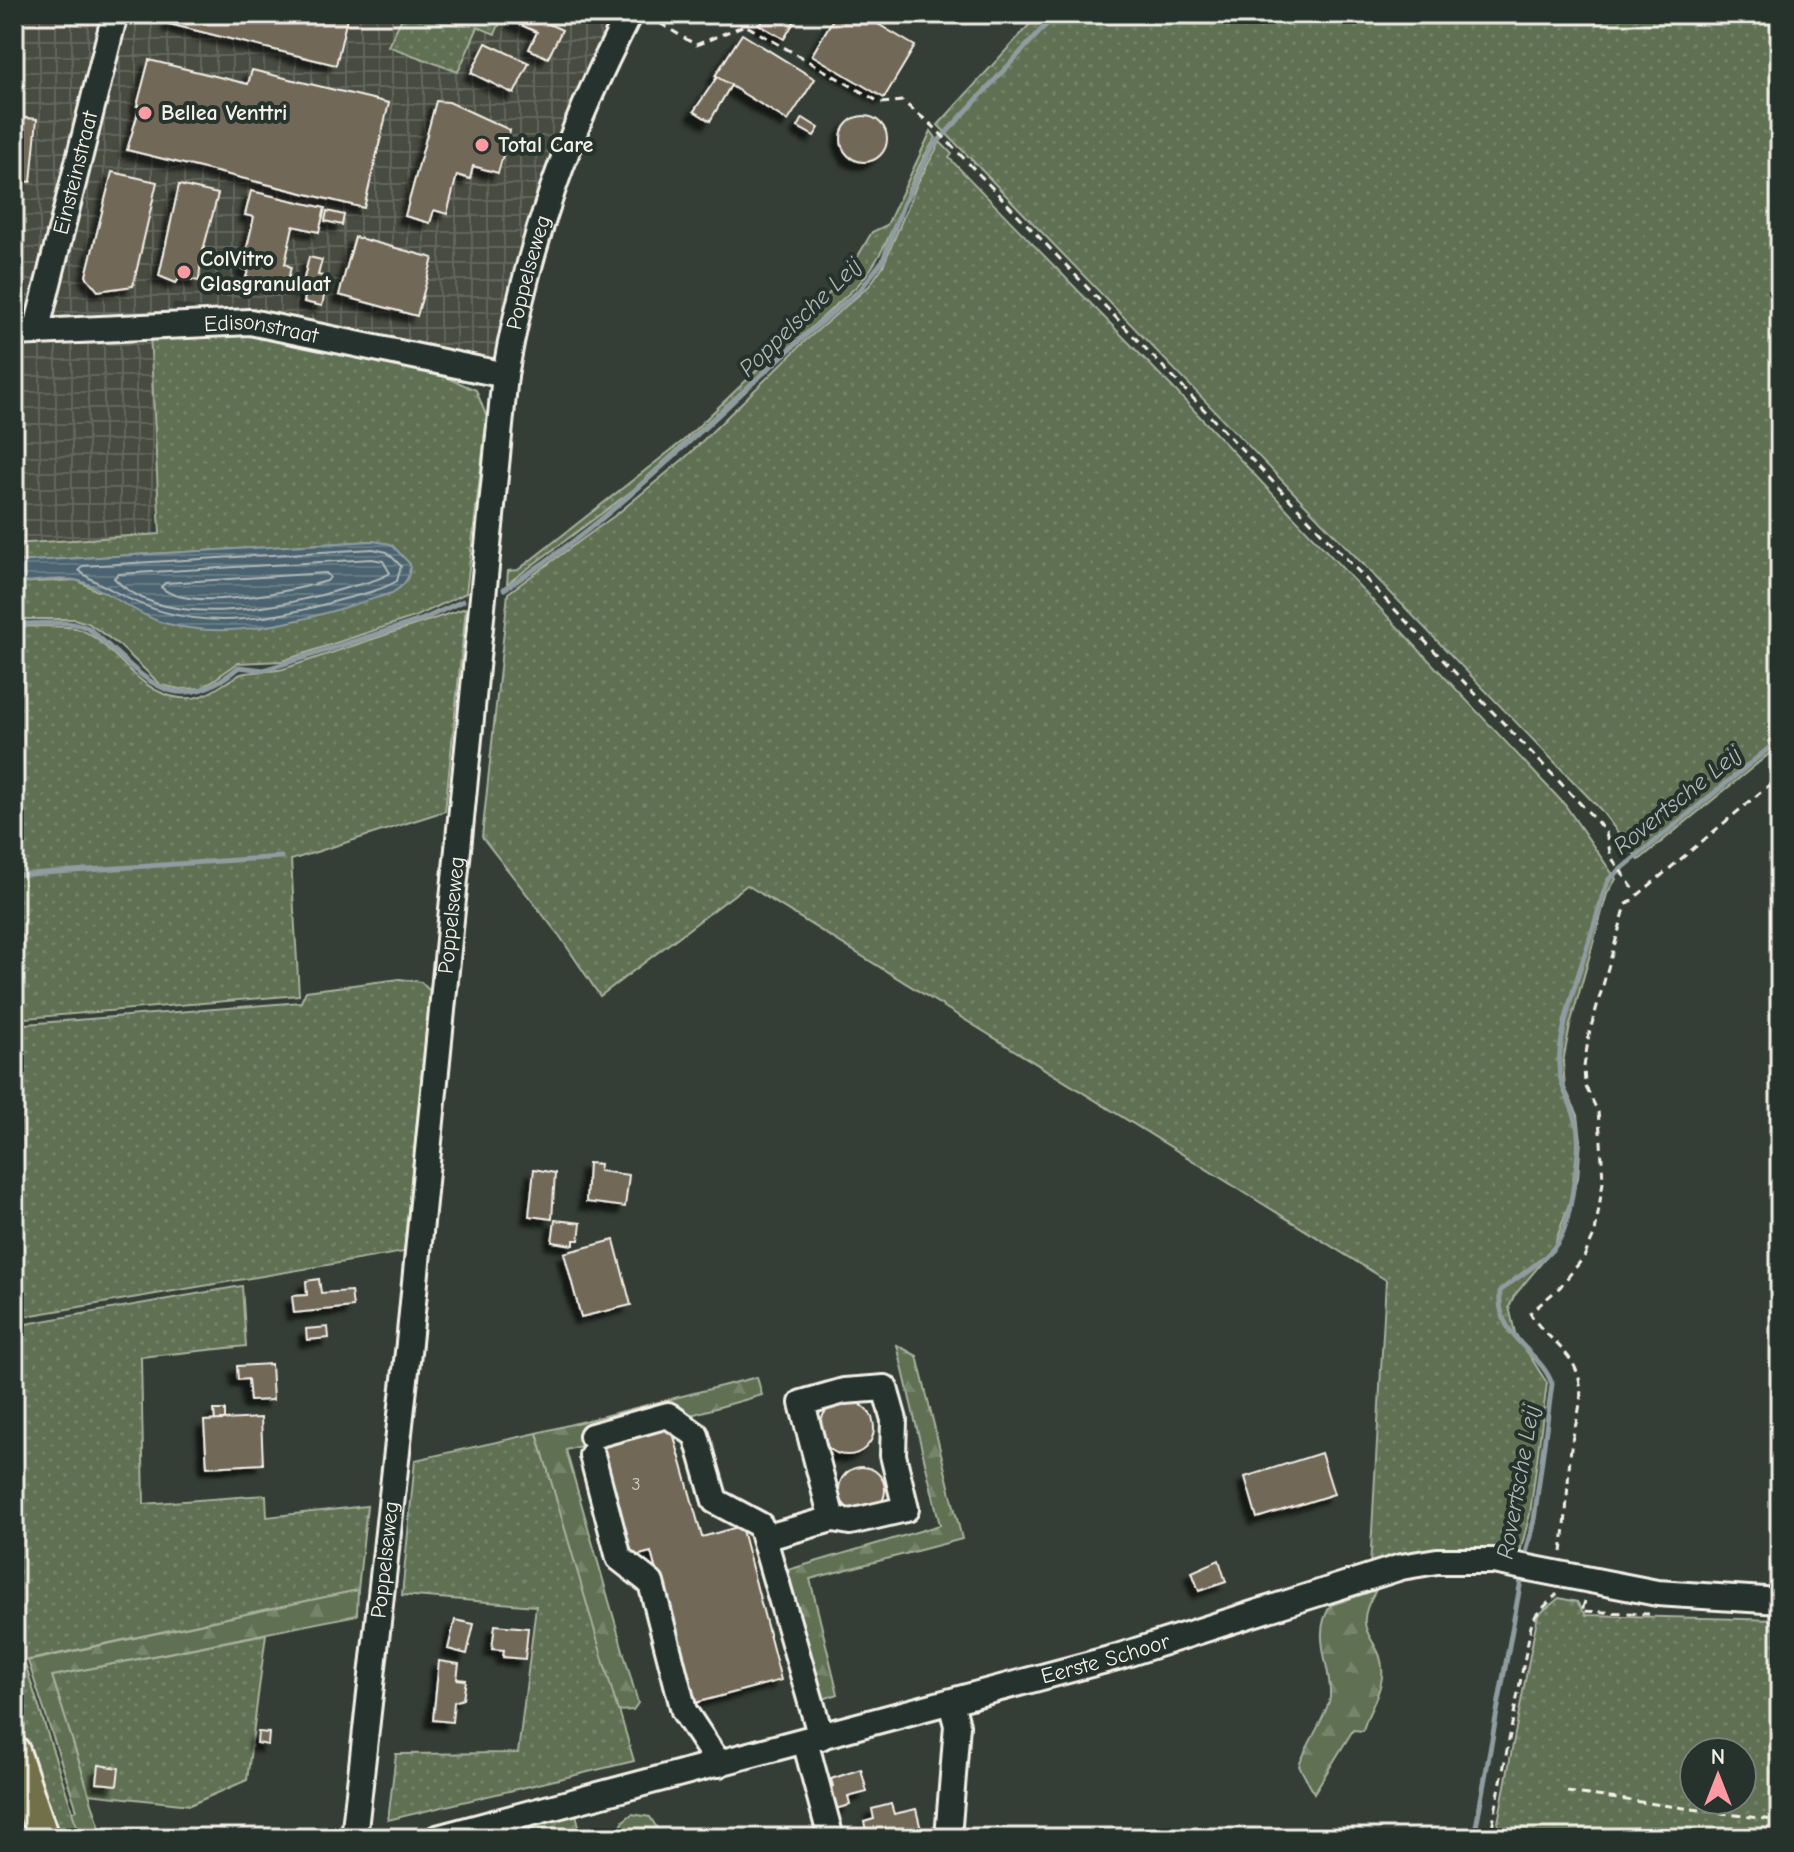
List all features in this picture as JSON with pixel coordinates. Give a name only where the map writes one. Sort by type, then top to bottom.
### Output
[{"type":"main road","points":[[14,1751],[43,1838]]},
{"type":"street","name":"Einsteinstraat","points":[[25,332],[115,14]]},
{"type":"street","name":"Poppelseweg","points":[[354,1838],[409,1343],[505,375],[522,290],[554,177],[584,104],[629,14]]},
{"type":"street","name":"Edisonstraat","points":[[25,332],[250,322],[505,375]]},
{"type":"street","points":[[764,1538],[832,1519],[850,1522],[906,1509],[893,1455],[894,1420],[885,1388],[844,1391],[802,1403],[832,1519]]},
{"type":"street","points":[[719,1764],[684,1711],[651,1583],[619,1558],[592,1445],[668,1415],[696,1435],[715,1501],[760,1525],[813,1739],[831,1838]]},
{"type":"street","name":"Eerste Schoor","points":[[437,1838],[1130,1653],[1401,1567],[1467,1559],[1657,1593],[1780,1601]]},
{"type":"street","points":[[948,1838],[957,1725],[951,1703]]},
{"type":"path","points":[[645,14],[696,45],[745,25],[881,103],[902,101],[933,126],[1595,819],[1606,833],[1611,857],[1637,894]]},
{"type":"path","points":[[1490,1838],[1531,1626],[1555,1575],[1566,1524],[1571,1446],[1581,1402],[1579,1377],[1568,1355],[1544,1335],[1530,1313],[1560,1287],[1584,1257],[1595,1233],[1603,1182],[1598,1112],[1585,1085],[1584,1067],[1589,1034],[1626,905],[1780,776]]},
{"type":"path","points":[[1567,1792],[1780,1821]]},
{"type":"shaded area","points":[[14,14],[623,14],[501,361],[173,303],[154,537],[14,548]]},
{"type":"green space","points":[[404,14],[504,14],[495,34],[478,27],[458,72],[388,46]]},
{"type":"green space","points":[[1039,14],[1780,14],[1780,745],[1639,860],[1600,809],[938,125]]},
{"type":"green space","points":[[931,131],[936,138],[915,174],[882,251],[858,285],[633,490],[507,584],[508,571],[518,570],[684,440],[801,328],[796,320],[843,282],[872,232],[887,225]]},
{"type":"green space","points":[[940,142],[952,154],[949,158],[1172,387],[1565,805],[1616,879],[1607,894],[1570,1025],[1563,1062],[1565,1088],[1578,1115],[1581,1140],[1578,1178],[1553,1249],[1514,1296],[1509,1307],[1515,1333],[1547,1383],[1530,1514],[1519,1556],[1370,1567],[1386,1280],[747,885],[600,996],[561,938],[482,837],[508,593],[617,514],[687,456],[805,341],[869,286],[883,266],[917,184]]},
{"type":"green space","points":[[150,332],[248,332],[420,366],[476,390],[487,418],[466,593],[417,616],[282,661],[238,663],[202,688],[180,689],[161,685],[120,646],[88,623],[74,619],[14,619],[14,583],[77,580],[97,591],[373,541],[14,562],[14,544],[160,534]]},
{"type":"green space","points":[[466,608],[445,811],[291,860],[299,995],[14,1019],[14,626],[68,627],[88,633],[149,686],[164,694],[190,698],[206,694],[241,674],[283,669]]},
{"type":"green space","points":[[400,979],[421,982],[430,991],[404,1252],[14,1318],[14,1025],[301,1002],[306,991]]},
{"type":"green space","points":[[242,1286],[246,1346],[141,1357],[144,1504],[266,1495],[267,1517],[367,1506],[358,1590],[24,1661],[81,1838],[52,1838],[14,1724],[14,1326]]},
{"type":"green space","points":[[897,1345],[917,1356],[962,1539],[810,1579],[838,1694],[820,1700],[788,1570],[940,1525]]},
{"type":"green space","points":[[757,1377],[762,1395],[566,1450],[638,1703],[633,1710],[618,1711],[537,1433]]},
{"type":"green space","points":[[537,1433],[634,1761],[388,1820],[396,1754],[518,1753],[536,1606],[402,1595],[415,1460]]},
{"type":"green space","points":[[358,1590],[357,1615],[52,1676],[103,1838],[81,1838],[72,1812],[77,1810],[28,1661]]},
{"type":"green space","points":[[1376,1590],[1365,1618],[1369,1636],[1382,1663],[1379,1691],[1363,1731],[1353,1730],[1314,1793],[1299,1766],[1330,1697],[1322,1639],[1325,1617],[1331,1605]]},
{"type":"green space","points":[[1559,1598],[1577,1602],[1586,1615],[1780,1620],[1780,1838],[1495,1838],[1538,1615]]},
{"type":"green space","points":[[266,1634],[247,1780],[190,1805],[89,1794],[52,1676]]},
{"type":"green space","points":[[576,1814],[582,1838],[484,1838]]},
{"type":"green space","points":[[632,1814],[650,1817],[657,1828],[657,1838],[619,1838],[623,1821]]},
{"type":"water","points":[[373,541],[391,544],[410,564],[408,578],[397,590],[308,618],[250,629],[192,629],[164,623],[75,580],[14,583],[14,562]]},
{"type":"building","points":[[172,14],[348,14],[336,65],[169,24]]},
{"type":"building","points":[[515,14],[537,14],[536,18],[562,30],[548,58],[529,49],[537,32],[512,21]]},
{"type":"building","points":[[767,14],[799,14],[784,39],[760,25]]},
{"type":"building","points":[[836,14],[861,14],[915,46],[884,98],[812,55]]},
{"type":"building","points":[[742,34],[815,79],[788,121],[715,76]]},
{"type":"building","points":[[486,43],[529,63],[514,94],[471,73]]},
{"type":"building","points":[[149,60],[248,84],[252,70],[389,103],[364,208],[127,150]]},
{"type":"building","points":[[717,77],[731,85],[710,121],[694,111]]},
{"type":"building","points":[[436,101],[449,102],[510,130],[498,173],[473,166],[470,179],[457,175],[447,214],[434,210],[430,223],[405,216]]},
{"type":"building","points":[[864,116],[880,123],[887,139],[880,155],[864,162],[848,155],[841,139],[848,123]]},
{"type":"building","points":[[14,117],[37,119],[31,182],[14,180]]},
{"type":"building","points":[[803,118],[819,128],[814,136],[798,127]]},
{"type":"building","points":[[112,172],[157,182],[133,286],[98,291],[86,276]]},
{"type":"building","points":[[179,185],[218,194],[201,258],[199,281],[180,277],[176,283],[159,276]]},
{"type":"building","points":[[251,191],[325,208],[319,232],[293,226],[285,264],[291,267],[288,280],[280,284],[246,277],[248,271],[242,269],[254,217],[245,215]]},
{"type":"building","points":[[327,211],[344,215],[342,225],[325,221]]},
{"type":"building","points":[[355,237],[433,258],[417,316],[339,295]]},
{"type":"building","points":[[309,257],[322,260],[318,275],[328,277],[322,306],[304,302],[306,292],[301,291]]},
{"type":"building","points":[[588,1163],[600,1164],[599,1171],[629,1175],[625,1207],[586,1202]]},
{"type":"building","points":[[534,1169],[555,1173],[552,1219],[529,1216]]},
{"type":"building","points":[[555,1220],[581,1223],[579,1240],[574,1240],[574,1245],[552,1242]]},
{"type":"building","points":[[614,1240],[631,1305],[581,1317],[564,1253]]},
{"type":"building","points":[[319,1279],[321,1293],[351,1291],[353,1307],[294,1313],[292,1296],[307,1295],[306,1281]]},
{"type":"building","points":[[328,1327],[329,1338],[307,1340],[306,1329]]},
{"type":"building","points":[[271,1364],[273,1400],[250,1401],[248,1379],[238,1380],[237,1366]]},
{"type":"building","points":[[847,1401],[866,1409],[874,1428],[866,1447],[847,1455],[828,1447],[820,1428],[828,1409]]},
{"type":"building","points":[[214,1410],[225,1410],[225,1420],[215,1421]]},
{"type":"building","points":[[261,1418],[263,1464],[207,1467],[204,1421]]},
{"type":"building","points":[[670,1422],[702,1537],[741,1526],[781,1680],[691,1704],[651,1552],[627,1558],[596,1442]]},
{"type":"building","points":[[1321,1453],[1334,1494],[1257,1518],[1245,1477]]},
{"type":"building","points":[[862,1467],[879,1473],[885,1490],[879,1507],[862,1513],[845,1507],[839,1490],[845,1473]]},
{"type":"building","points":[[1219,1560],[1226,1582],[1199,1591],[1192,1572]]},
{"type":"building","points":[[455,1620],[474,1624],[467,1654],[448,1649]]},
{"type":"building","points":[[495,1625],[528,1628],[525,1659],[503,1657],[504,1650],[492,1649]]},
{"type":"building","points":[[439,1661],[459,1664],[457,1679],[466,1680],[463,1699],[454,1702],[452,1722],[433,1720]]},
{"type":"building","points":[[258,1732],[269,1733],[268,1745],[257,1743]]},
{"type":"building","points":[[99,1765],[119,1768],[117,1785],[97,1783]]},
{"type":"building","points":[[861,1769],[867,1792],[848,1797],[850,1805],[831,1810],[825,1788],[833,1786],[831,1779]]},
{"type":"building","points":[[891,1804],[894,1814],[916,1809],[923,1838],[868,1838],[864,1822],[874,1819],[872,1809]]},
{"type":"waterway","name":"Poppelsche Leij","points":[[504,589],[599,521],[860,290],[883,260],[903,205],[932,148],[1056,14]]},
{"type":"waterway","name":"Poppelsche Leij","points":[[14,623],[70,623],[88,628],[142,675],[158,686],[175,692],[194,691],[215,684],[239,667],[264,670],[421,620],[463,601]]},
{"type":"waterway","name":"Rovertsche Leij","points":[[1524,1562],[1534,1520],[1552,1384],[1505,1321],[1500,1291],[1554,1248],[1566,1224],[1578,1136],[1561,1078],[1561,1043],[1570,1001],[1602,897],[1609,879],[1780,739]]},
{"type":"waterway","points":[[14,875],[281,857]]},
{"type":"waterway","name":"Rovertsche Leij","points":[[1474,1838],[1522,1575]]},
{"type":"place","name":"Bellea Venttri","points":[[145,113]]},
{"type":"place","name":"Total Care","points":[[482,145]]},
{"type":"place","name":"ColVitro Glasgranulaat","points":[[184,272]]}]
